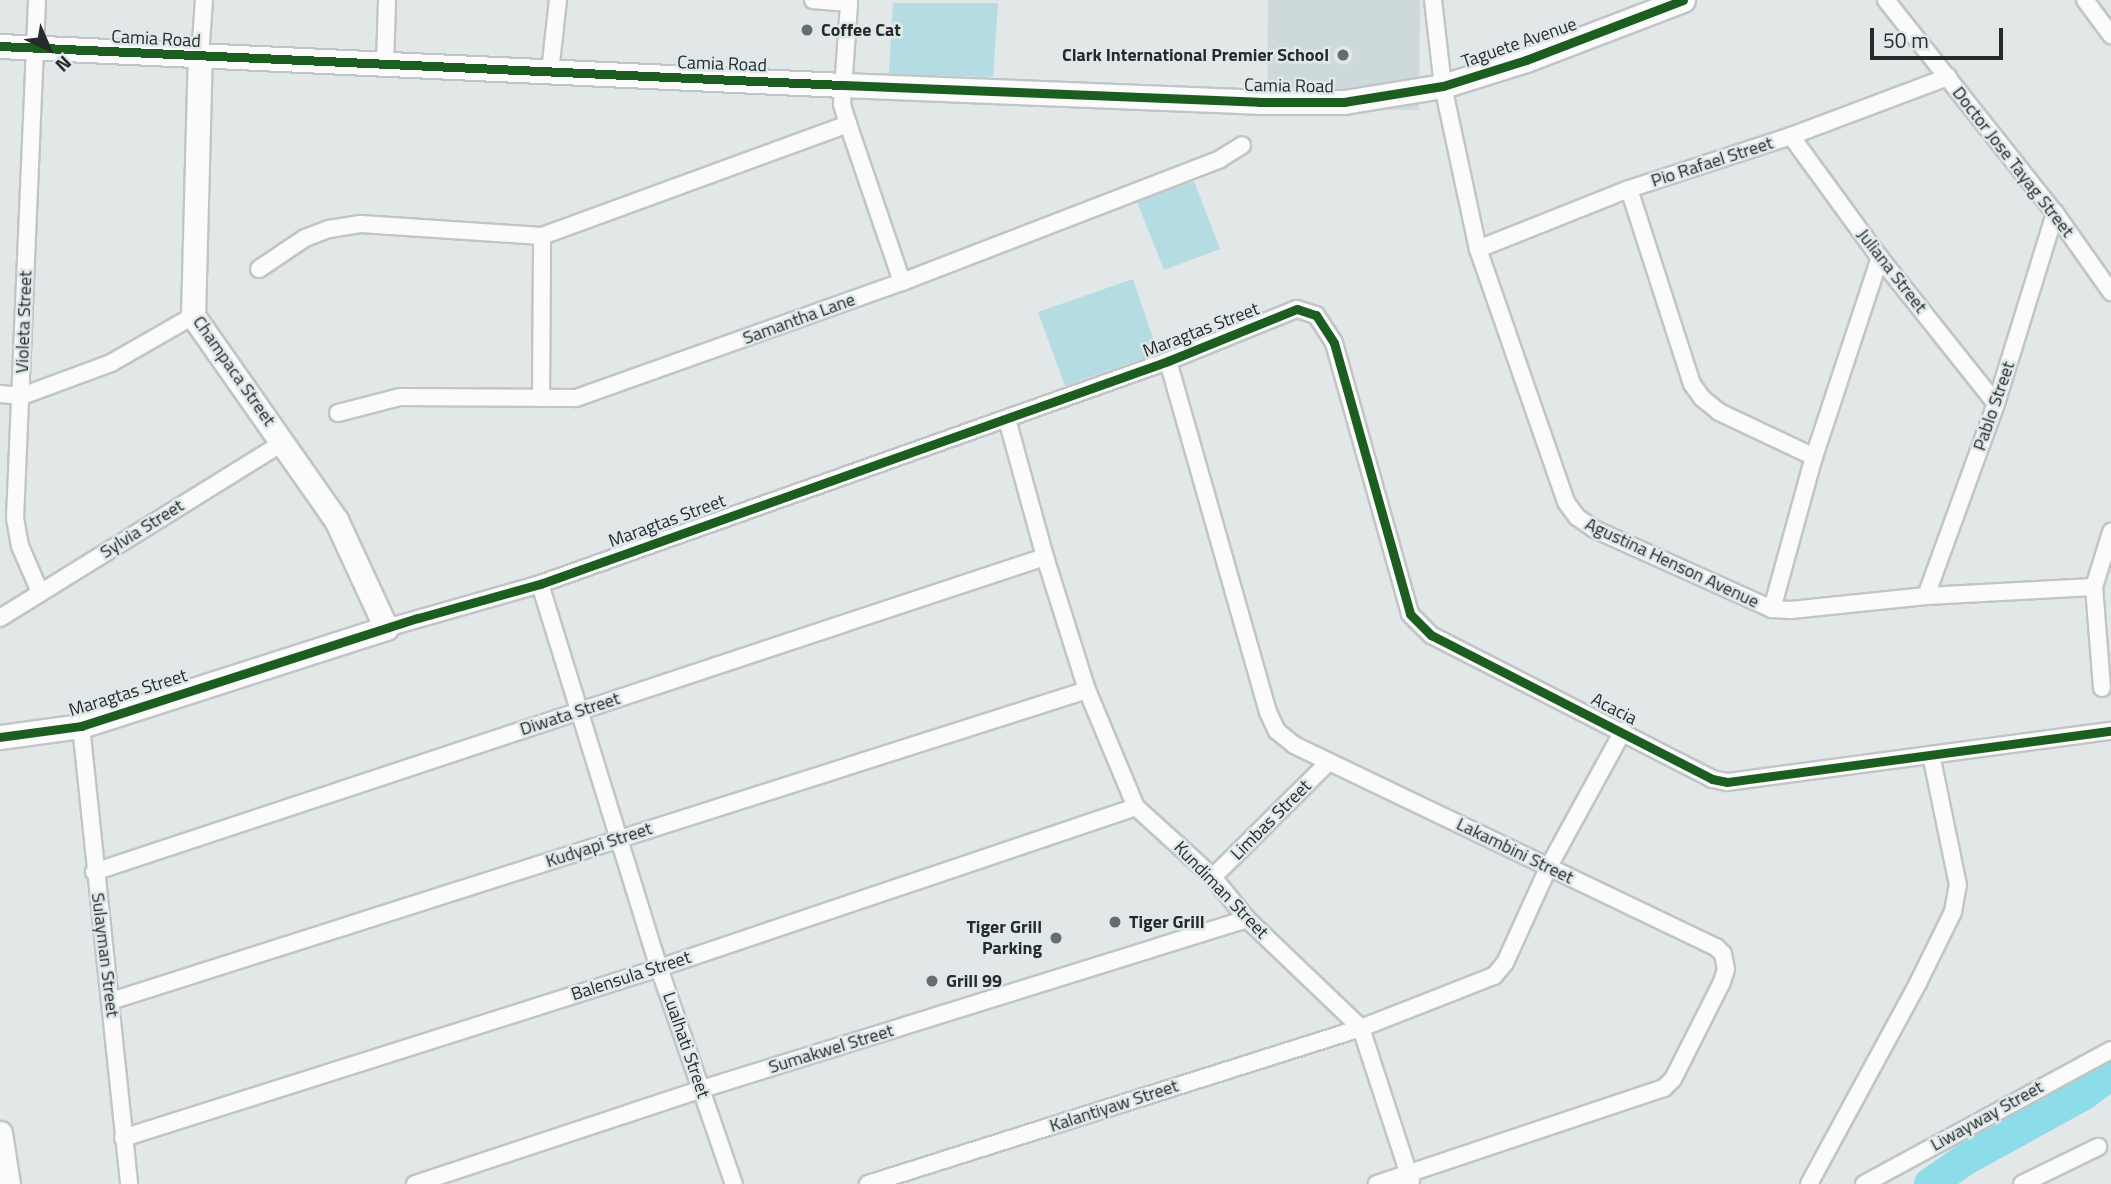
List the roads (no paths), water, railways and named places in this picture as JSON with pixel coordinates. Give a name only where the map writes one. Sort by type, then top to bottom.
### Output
[{"type":"street","name":"Violeta Street","points":[[37,0],[15,518],[20,546],[40,592]]},
{"type":"street","name":"Champaca Street","points":[[204,0],[193,316],[284,442],[336,520],[386,628]]},
{"type":"street","points":[[385,65],[387,0]]},
{"type":"street","points":[[550,72],[558,0]]},
{"type":"street","points":[[813,0],[849,1],[842,104],[902,282]]},
{"type":"street","name":"Agustina Henson Avenue","points":[[1433,0],[1443,86],[1478,249],[1566,502],[1577,517],[1594,529],[1772,609],[1791,610],[1926,596],[2094,587]]},
{"type":"street","name":"Taguete Avenue","points":[[1443,86],[1525,60],[1683,0]]},
{"type":"street","name":"Doctor Jose Tayag Street","points":[[1886,0],[2055,214],[2111,292]]},
{"type":"street","points":[[2085,0],[2111,35]]},
{"type":"street","name":"Camia Road","points":[[0,46],[200,57],[1259,102],[1344,102],[1443,86]]},
{"type":"street","name":"Pio Rafael Street","points":[[1478,249],[1629,189],[1791,136],[1948,77]]},
{"type":"street","points":[[260,268],[305,238],[329,229],[361,224],[542,236],[848,124]]},
{"type":"street","name":"Juliana Street","points":[[1791,136],[1880,258],[1996,404]]},
{"type":"street","name":"Samantha Lane","points":[[338,413],[400,397],[576,398],[902,282],[1220,159],[1242,145]]},
{"type":"street","points":[[1629,189],[1692,384],[1702,398],[1719,412],[1814,457]]},
{"type":"street","name":"Pablo Street","points":[[1926,596],[1996,404],[2055,214]]},
{"type":"street","points":[[541,398],[542,236]]},
{"type":"street","points":[[1772,609],[1814,457],[1880,258]]},
{"type":"street","name":"Maragtas Street","points":[[0,737],[81,726],[386,628],[540,584],[1168,361],[1297,310],[1316,315],[1329,330]]},
{"type":"street","points":[[0,394],[22,396],[111,363],[193,316]]},
{"type":"street","name":"Acacia","points":[[1329,330],[1410,614],[1431,635],[1623,731],[1712,779],[1727,782],[2111,731]]},
{"type":"street","name":"Lakambini Street","points":[[1168,361],[1268,712],[1285,738],[1329,762],[1716,947],[1723,954],[1726,969],[1722,982],[1673,1079],[1664,1088],[1410,1179],[1377,1184]]},
{"type":"street","name":"Kundiman Street","points":[[1007,419],[1045,557],[1087,691],[1136,807],[1213,877],[1247,919],[1361,1028],[1410,1179]]},
{"type":"street","name":"Sylvia Street","points":[[0,618],[284,442]]},
{"type":"street","points":[[2102,688],[2094,587],[2111,532]]},
{"type":"street","name":"Diwata Street","points":[[94,872],[1045,557]]},
{"type":"street","name":"Lualhati Street","points":[[540,584],[582,710],[659,968],[734,1184]]},
{"type":"street","name":"Kudyapi Street","points":[[111,1000],[1087,691]]},
{"type":"street","name":"Sulayman Street","points":[[81,726],[94,872],[111,1000],[129,1184]]},
{"type":"street","name":"Kalantiyaw Street","points":[[868,1184],[1361,1028],[1493,976],[1505,963],[1548,868],[1623,731]]},
{"type":"street","points":[[1809,1184],[1918,983],[1953,912],[1958,885],[1931,755]]},
{"type":"street","name":"Limbas Street","points":[[1213,877],[1329,762]]},
{"type":"street","name":"Balensula Street","points":[[123,1139],[659,968],[1136,807]]},
{"type":"street","name":"Sumakwel Street","points":[[415,1184],[702,1089],[1247,919]]},
{"type":"street","name":"Liwayway Street","points":[[1864,1184],[2111,1050]]},
{"type":"street","points":[[0,1133],[8,1184]]},
{"type":"street","points":[[2022,1184],[2098,1147]]},
{"type":"waterway","points":[[1930,1184],[1966,1159],[2084,1094],[2111,1074]]},
{"type":"place","name":"Coffee Cat","points":[[807,30]]},
{"type":"place","name":"Clark International Premier School","points":[[1343,55]]},
{"type":"place","name":"Tiger Grill","points":[[1115,922]]},
{"type":"place","name":"Tiger Grill Parking","points":[[1056,938]]},
{"type":"place","name":"Grill 99","points":[[932,981]]}]
